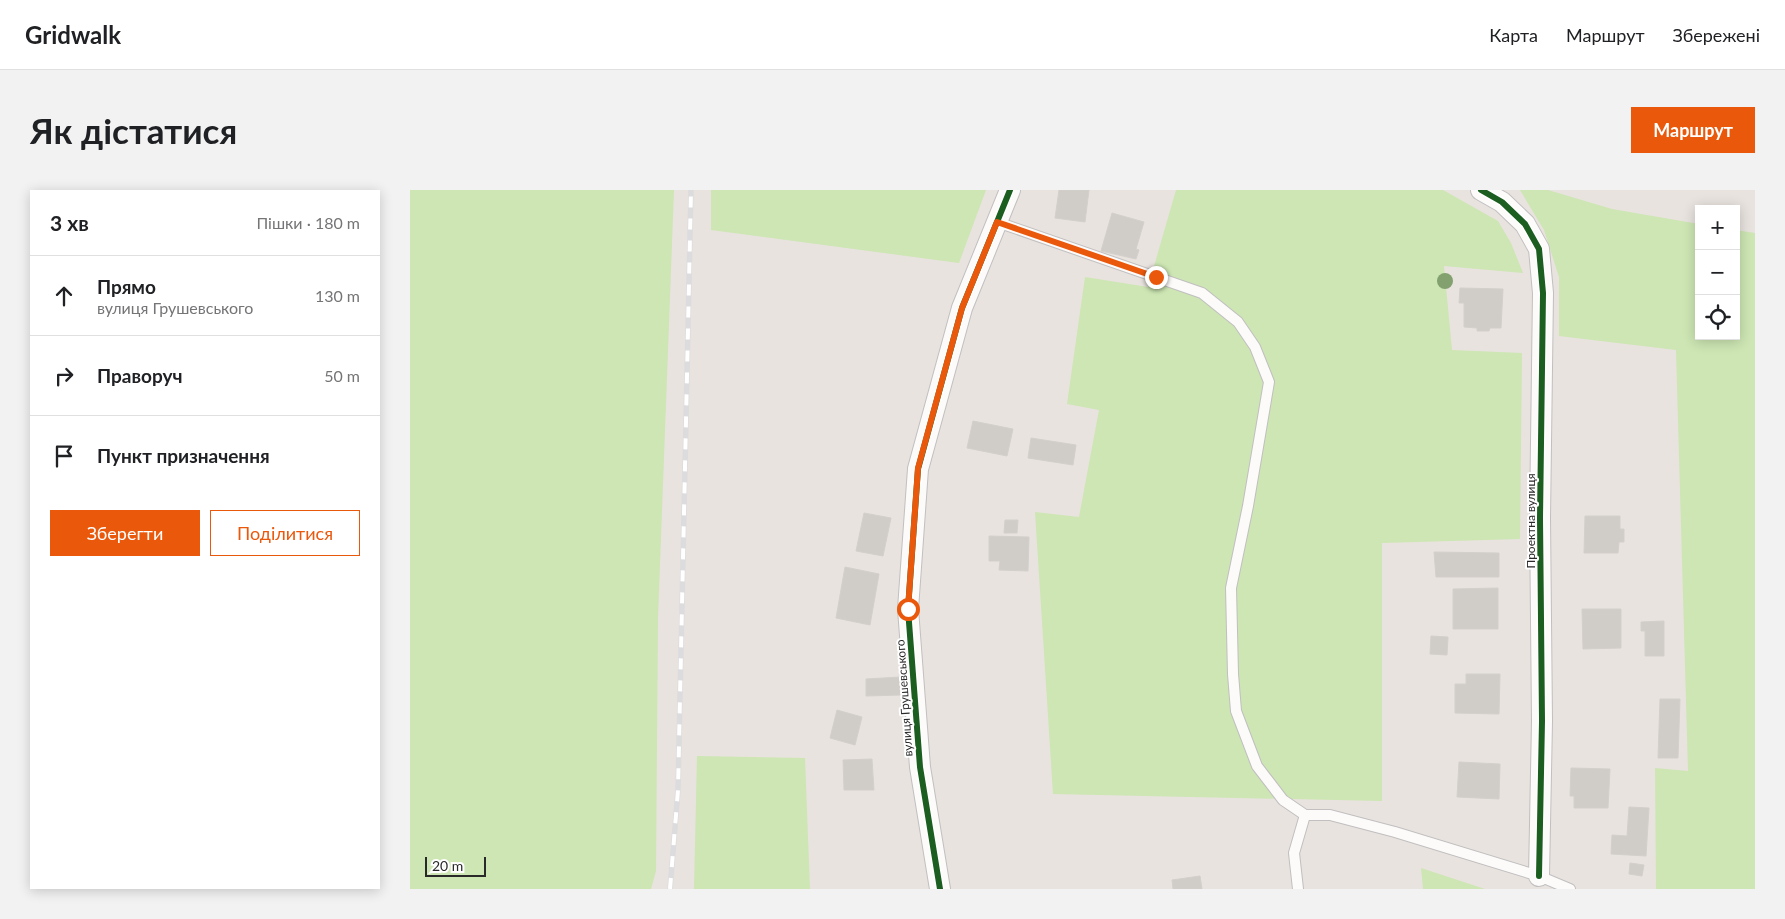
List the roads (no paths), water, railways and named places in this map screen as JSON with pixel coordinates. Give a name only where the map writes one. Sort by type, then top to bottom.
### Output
[{"type":"street","name":"вулиця Грушевського","points":[[940,889],[920,767],[908,609],[918,468],[962,308],[1010,190]]},
{"type":"street","name":"Проектна вулиця","points":[[1481,190],[1502,202],[1525,224],[1539,249],[1543,293],[1540,508],[1542,712],[1539,876]]},
{"type":"lane","points":[[997,222],[1202,293],[1238,322],[1255,347],[1269,382],[1248,506],[1231,588],[1233,674],[1236,711],[1257,766],[1283,800],[1305,815],[1330,816],[1395,832],[1539,876],[1570,889]]},
{"type":"lane","points":[[1298,889],[1294,853],[1305,815]]},
{"type":"railway","points":[[670,889],[678,790],[691,190]]}]
